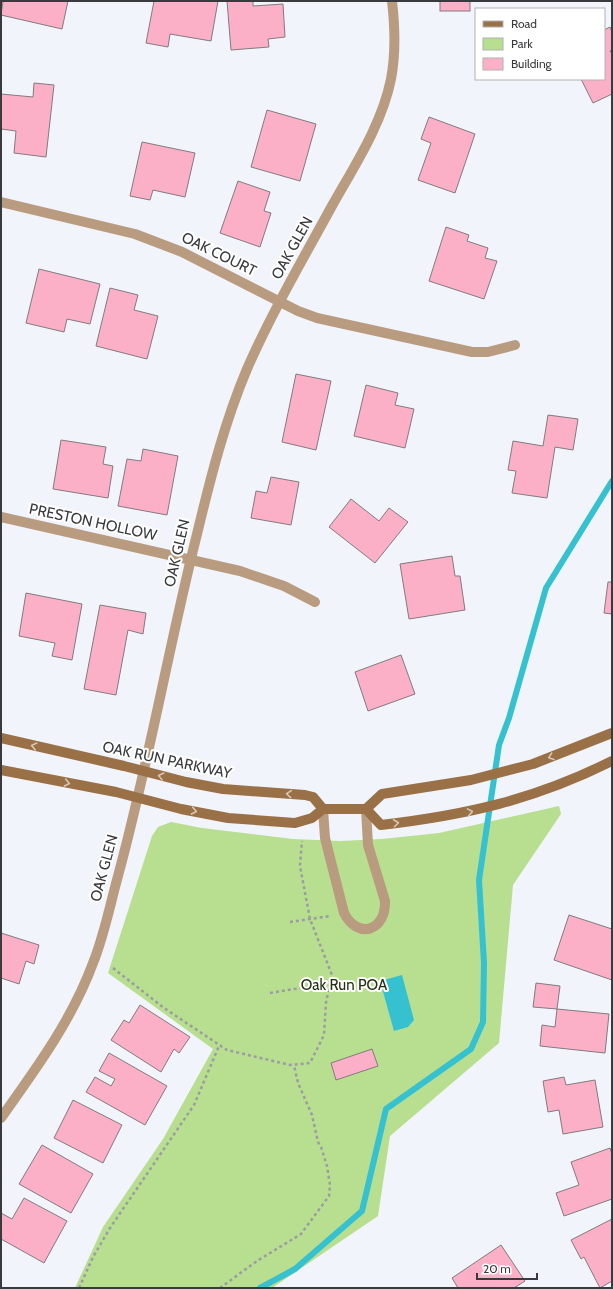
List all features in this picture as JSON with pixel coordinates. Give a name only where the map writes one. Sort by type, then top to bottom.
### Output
[{"type":"street","name":"OAK GLEN","points":[[1,1118],[50,1048],[76,1004],[94,961],[138,798],[190,559],[215,460],[247,369],[278,302],[359,159],[383,106],[391,80],[394,57],[395,30],[392,1]]},
{"type":"street","name":"OAK COURT","points":[[1,202],[135,234],[182,252],[298,312],[317,318],[456,349],[488,352],[515,345]]},
{"type":"street","name":"PRESTON HOLLOW","points":[[1,517],[190,559],[262,577],[315,602]]},
{"type":"street","points":[[1,770],[228,818],[295,824],[312,818],[323,809],[366,809],[382,794],[471,780],[533,764],[612,733]]},
{"type":"street","name":"OAK RUN PARKWAY","points":[[1,738],[186,782],[222,789],[305,795],[313,797],[323,809]]},
{"type":"street","points":[[366,809],[381,824],[432,819],[480,810],[538,794],[612,761]]},
{"type":"street","points":[[323,809],[326,846],[344,913],[354,926],[370,928],[378,924],[383,918],[385,901],[366,836],[366,809]]},
{"type":"path","points":[[112,968],[164,1008],[219,1046],[246,1056],[294,1065],[310,1063],[316,1048],[324,1035],[326,1002],[331,983],[331,968],[320,950],[310,919],[300,866],[302,841]]},
{"type":"path","points":[[290,922],[332,916]]},
{"type":"path","points":[[270,994],[331,983]]},
{"type":"path","points":[[79,1288],[93,1257],[110,1228],[194,1105],[219,1046]]},
{"type":"path","points":[[220,1288],[301,1234],[329,1196],[330,1185],[321,1147],[318,1142],[312,1115],[298,1083],[294,1065]]},
{"type":"green space","name":"Oak Run POA","points":[[559,806],[561,814],[513,885],[499,1043],[390,1136],[378,1216],[272,1288],[75,1288],[103,1227],[163,1139],[213,1049],[108,973],[152,836],[158,827],[171,822],[202,828],[293,839],[340,841],[382,839],[439,833]]},
{"type":"water","points":[[402,975],[414,1020],[408,1027],[394,1031],[380,981]]},
{"type":"building","points":[[3,1],[68,1],[62,29],[1,15]]},
{"type":"building","points":[[154,1],[218,1],[211,41],[170,34],[168,47],[146,43]]},
{"type":"building","points":[[227,1],[253,1],[253,6],[283,4],[285,37],[268,39],[269,47],[231,50]]},
{"type":"building","points":[[440,1],[470,1],[470,11],[440,11]]},
{"type":"building","points":[[610,27],[612,32],[612,50],[610,51],[612,54],[612,94],[593,103],[582,80],[605,80],[605,30]]},
{"type":"building","points":[[34,83],[54,85],[46,157],[14,153],[16,131],[1,129],[1,94],[33,97]]},
{"type":"building","points":[[267,110],[316,124],[300,181],[251,167]]},
{"type":"building","points":[[429,117],[475,134],[455,193],[418,180],[431,143],[421,139]]},
{"type":"building","points":[[142,142],[195,153],[185,197],[153,190],[150,200],[130,196]]},
{"type":"building","points":[[238,181],[270,192],[264,211],[271,213],[260,247],[220,233]]},
{"type":"building","points":[[446,227],[469,235],[467,241],[488,248],[485,258],[497,261],[484,299],[429,281]]},
{"type":"building","points":[[39,269],[100,284],[90,324],[67,319],[64,332],[26,323]]},
{"type":"building","points":[[110,288],[138,295],[134,310],[158,316],[147,359],[96,346]]},
{"type":"building","points":[[296,374],[331,381],[316,450],[282,442]]},
{"type":"building","points":[[366,385],[398,393],[395,405],[414,409],[405,448],[354,436]]},
{"type":"building","points":[[548,415],[578,419],[573,450],[555,447],[547,498],[512,493],[516,471],[508,470],[513,441],[543,446]]},
{"type":"building","points":[[61,440],[106,447],[103,464],[113,466],[108,498],[53,489]]},
{"type":"building","points":[[143,449],[178,456],[167,515],[118,506],[127,459],[141,461]]},
{"type":"building","points":[[271,477],[299,482],[291,525],[251,518],[256,491],[267,493]]},
{"type":"building","points":[[351,499],[379,521],[389,508],[408,522],[375,563],[329,527]]},
{"type":"building","points":[[452,556],[455,576],[460,576],[465,610],[409,619],[400,564]]},
{"type":"building","points":[[608,582],[612,582],[612,614],[604,613]]},
{"type":"building","points":[[26,593],[82,604],[72,660],[52,656],[55,643],[19,636]]},
{"type":"building","points":[[100,605],[146,613],[143,634],[128,630],[116,695],[84,689]]},
{"type":"building","points":[[401,655],[415,694],[368,711],[355,672]]},
{"type":"building","points":[[569,915],[612,929],[612,980],[554,960]]},
{"type":"building","points":[[1,933],[39,945],[34,964],[26,961],[19,984],[1,978]]},
{"type":"building","points":[[536,983],[560,986],[557,1009],[533,1007]]},
{"type":"building","points":[[140,1005],[190,1037],[179,1053],[174,1049],[161,1072],[111,1040],[124,1020],[129,1023]]},
{"type":"building","points":[[557,1009],[609,1014],[605,1053],[540,1046],[542,1025],[555,1027]]},
{"type":"building","points":[[372,1049],[378,1066],[336,1080],[331,1063]]},
{"type":"building","points":[[109,1053],[167,1086],[145,1125],[86,1092],[95,1077],[111,1086],[115,1079],[99,1071]]},
{"type":"building","points":[[564,1077],[566,1085],[595,1080],[603,1127],[563,1134],[559,1110],[548,1112],[543,1081]]},
{"type":"building","points":[[73,1100],[122,1125],[103,1163],[54,1138]]},
{"type":"building","points":[[42,1145],[93,1174],[71,1213],[19,1184]]},
{"type":"building","points":[[610,1148],[612,1154],[612,1199],[564,1216],[556,1193],[579,1185],[571,1162]]},
{"type":"building","points":[[24,1198],[67,1221],[44,1263],[1,1239],[1,1213],[12,1219]]},
{"type":"building","points":[[612,1219],[612,1281],[600,1288],[584,1257],[581,1259],[571,1240]]},
{"type":"building","points":[[501,1245],[525,1281],[514,1288],[458,1288],[452,1278]]},
{"type":"waterway","points":[[260,1288],[295,1269],[362,1211],[386,1109],[471,1049],[483,1022],[484,963],[479,880],[499,745],[509,718],[546,588],[612,481]]}]
